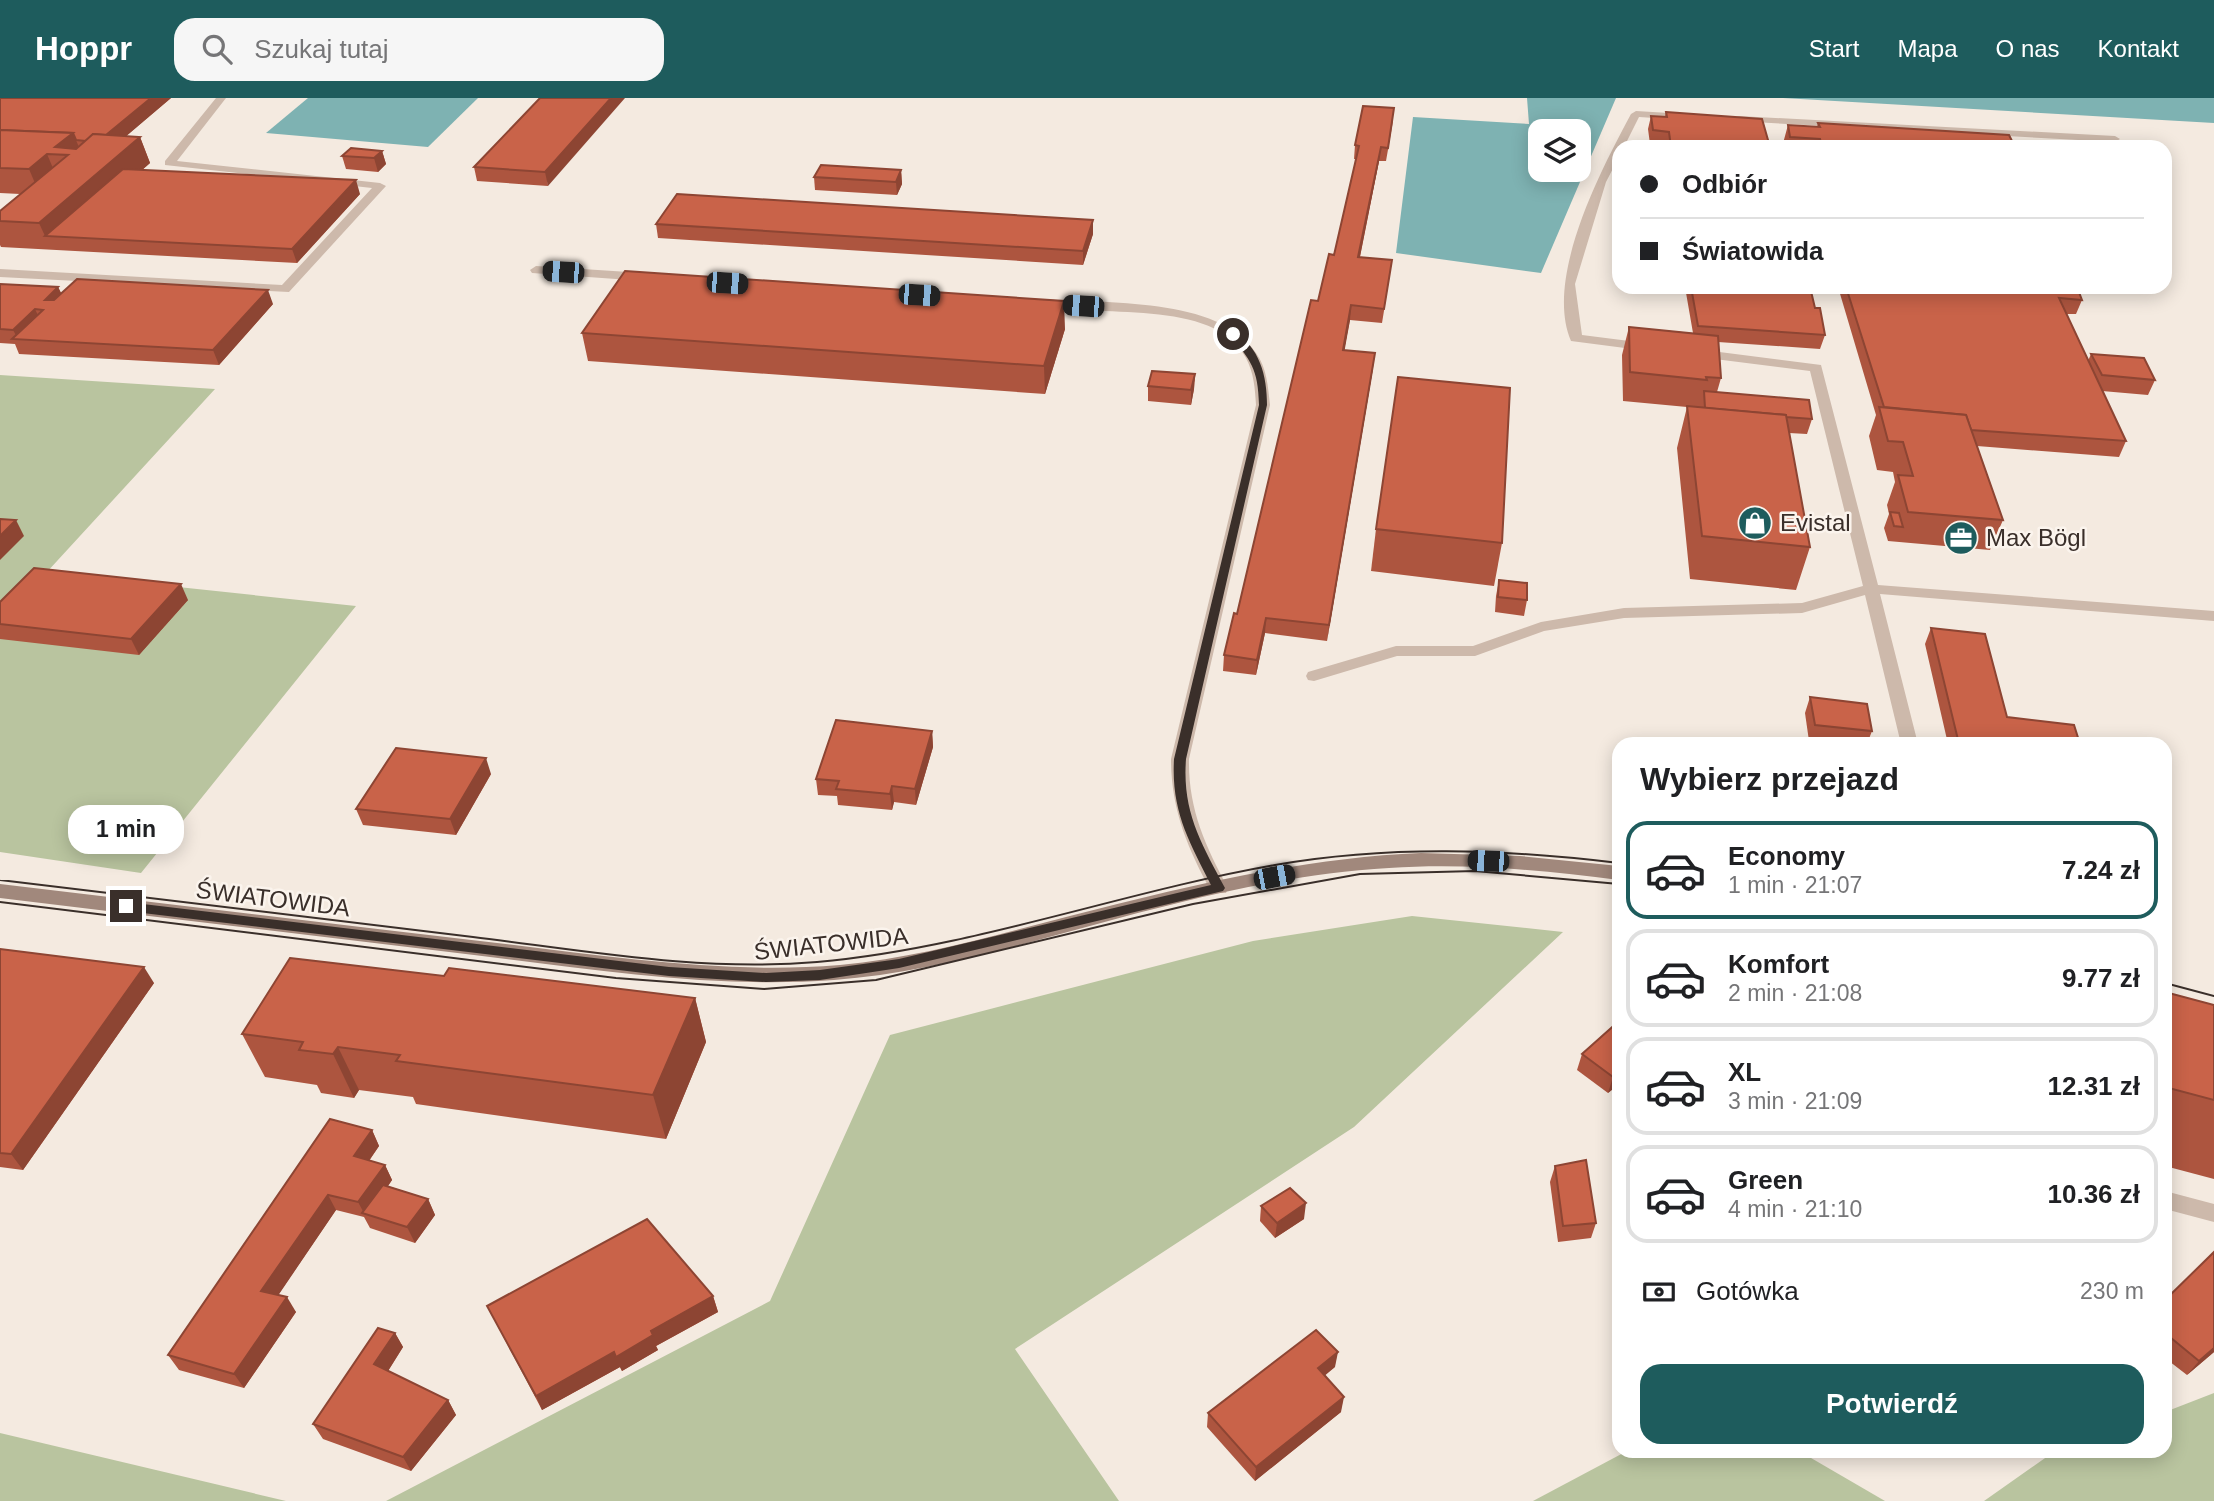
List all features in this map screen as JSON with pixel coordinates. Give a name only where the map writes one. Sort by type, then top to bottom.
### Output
[{"type":"street","points":[[0,273],[285,289],[380,186],[169,163],[221,98]]},
{"type":"street","points":[[1622,140],[1636,114],[2115,139]]},
{"type":"street","points":[[1612,159],[1600,182],[1569,284],[1576,338],[1656,348]]},
{"type":"street","points":[[536,270],[659,278]]},
{"type":"street","points":[[1028,302],[1167,312],[1206,320],[1221,326],[1244,343],[1263,379],[1263,405],[1180,759],[1178,784],[1186,825],[1219,888]]},
{"type":"street","points":[[1682,351],[1816,368],[1908,737]]},
{"type":"street","points":[[1314,676],[1396,651],[1475,651],[1541,627],[1624,613],[1802,608],[1871,589],[2214,616]]},
{"type":"street","name":"ŚWIATOWIDA","points":[[0,891],[658,970],[766,978],[834,973],[912,961],[1219,888],[1304,871],[1413,860],[1503,861],[1612,872]]},
{"type":"street","points":[[2172,1202],[2214,1213]]},
{"type":"green space","points":[[0,375],[215,389],[46,573],[356,606],[141,873],[0,852]]},
{"type":"green space","points":[[1412,916],[1563,932],[1354,1127],[1015,1349],[1119,1501],[386,1501],[770,1301],[890,1035],[1253,941]]},
{"type":"green space","points":[[2214,1393],[2214,1501],[1984,1501],[2045,1458],[2172,1458],[2172,1409]]},
{"type":"green space","points":[[0,1433],[286,1501],[0,1501]]},
{"type":"green space","points":[[1614,1458],[1811,1458],[1885,1501],[1533,1501]]},
{"type":"water","points":[[308,98],[478,98],[428,147],[266,133]]},
{"type":"water","points":[[1527,98],[1616,98],[1591,156],[1591,119],[1529,119]]},
{"type":"water","points":[[1783,98],[2214,98],[2214,123]]},
{"type":"water","points":[[1413,117],[1528,124],[1528,182],[1580,182],[1541,273],[1396,253]]},
{"type":"building","points":[[0,98],[151,98],[106,135],[93,134],[86,141],[76,140],[73,133],[0,130]]},
{"type":"building","points":[[540,98],[611,98],[545,172],[474,167]]},
{"type":"building","points":[[1363,106],[1394,108],[1388,148],[1381,147],[1358,257],[1392,260],[1384,309],[1351,305],[1343,350],[1375,353],[1329,625],[1266,618],[1257,660],[1224,655],[1234,613],[1237,614],[1311,300],[1318,301],[1329,254],[1334,255],[1359,146],[1355,145]]},
{"type":"building","points":[[1666,112],[1762,119],[1768,140],[1670,140],[1669,132],[1653,130],[1651,116],[1667,117]]},
{"type":"building","points":[[1818,123],[2009,135],[2012,140],[1820,140],[1790,137],[1788,125],[1820,127]]},
{"type":"building","points":[[0,130],[73,133],[55,147],[76,149],[93,134],[140,137],[39,223],[0,221],[0,211],[68,155],[47,154],[29,169],[0,168]]},
{"type":"building","points":[[351,148],[382,151],[374,158],[342,156]]},
{"type":"building","points":[[821,165],[901,170],[896,182],[814,177]]},
{"type":"building","points":[[123,169],[356,180],[292,249],[45,236]]},
{"type":"building","points":[[677,194],[1093,220],[1083,251],[656,224]]},
{"type":"building","points":[[625,271],[1064,301],[1044,366],[582,333]]},
{"type":"building","points":[[77,279],[268,290],[213,350],[12,339],[43,310],[35,309],[13,330],[0,329],[0,284],[58,287],[45,300],[54,300]]},
{"type":"building","points":[[1692,294],[1812,294],[1815,308],[1820,308],[1825,335],[1698,326]]},
{"type":"building","points":[[1848,294],[2080,294],[2082,300],[2059,298],[2126,441],[1971,430],[1966,415],[1884,407]]},
{"type":"building","points":[[1629,327],[1718,336],[1721,378],[1706,377],[1707,380],[1630,372]]},
{"type":"building","points":[[2091,354],[2144,358],[2155,380],[2102,375]]},
{"type":"building","points":[[1152,371],[1195,374],[1191,390],[1148,386]]},
{"type":"building","points":[[1398,377],[1510,388],[1502,543],[1376,529]]},
{"type":"building","points":[[1704,391],[1809,400],[1812,419],[1705,408]]},
{"type":"building","points":[[1687,406],[1786,415],[1810,547],[1702,536]]},
{"type":"building","points":[[1879,407],[1966,415],[2003,520],[1908,512],[1898,475],[1913,476],[1903,442],[1888,441]]},
{"type":"building","points":[[1890,512],[1899,513],[1903,527],[1894,526]]},
{"type":"building","points":[[0,519],[16,520],[0,536]]},
{"type":"building","points":[[34,568],[181,584],[131,639],[0,624],[0,602]]},
{"type":"building","points":[[1499,580],[1527,583],[1527,600],[1498,597]]},
{"type":"building","points":[[1931,628],[1985,634],[2007,717],[2074,725],[2078,737],[1957,737]]},
{"type":"building","points":[[1810,697],[1867,704],[1872,731],[1815,725]]},
{"type":"building","points":[[836,720],[932,731],[915,789],[892,786],[890,794],[836,789],[839,781],[816,779]]},
{"type":"building","points":[[396,748],[486,758],[450,819],[356,809]]},
{"type":"building","points":[[0,949],[144,967],[11,1154],[0,1153]]},
{"type":"building","points":[[290,958],[444,976],[449,968],[695,998],[653,1095],[396,1061],[400,1055],[338,1047],[333,1054],[299,1050],[303,1042],[242,1034]]},
{"type":"building","points":[[2172,994],[2214,1005],[2214,1100],[2172,1089]]},
{"type":"building","points":[[1612,1027],[1612,1076],[1582,1054]]},
{"type":"building","points":[[330,1119],[372,1130],[354,1156],[385,1165],[358,1202],[328,1195],[261,1291],[287,1297],[234,1374],[168,1355]]},
{"type":"building","points":[[1586,1160],[1596,1223],[1563,1226],[1555,1166]]},
{"type":"building","points":[[383,1185],[428,1199],[407,1227],[362,1213]]},
{"type":"building","points":[[1290,1188],[1306,1203],[1277,1223],[1261,1206]]},
{"type":"building","points":[[647,1219],[713,1296],[651,1331],[653,1335],[616,1357],[614,1352],[536,1396],[487,1306]]},
{"type":"building","points":[[2214,1252],[2214,1348],[2199,1361],[2172,1339],[2172,1293]]},
{"type":"building","points":[[378,1328],[395,1333],[374,1364],[448,1400],[403,1457],[313,1424]]},
{"type":"building","points":[[1316,1330],[1338,1352],[1318,1368],[1344,1397],[1256,1467],[1208,1413]]},
{"type":"tram line","points":[[0,880],[602,954],[688,962],[774,964],[817,962],[933,945],[1218,876],[1318,859],[1361,854],[1447,851],[1612,862]]},
{"type":"tram line","points":[[0,902],[616,978],[764,989],[876,980],[1193,904],[1360,874],[1475,871],[1612,883]]},
{"type":"tram line","points":[[2172,985],[2214,996]]},
{"type":"place","name":"Evistal","points":[[1755,523]]},
{"type":"place","name":"Max Bögl","points":[[1961,538]]},
{"type":"route","points":[[126,906],[669,971],[766,978],[820,975],[899,964],[1219,888],[1186,825],[1178,784],[1180,759],[1263,405],[1263,379],[1259,369],[1244,343],[1233,334]]}]
